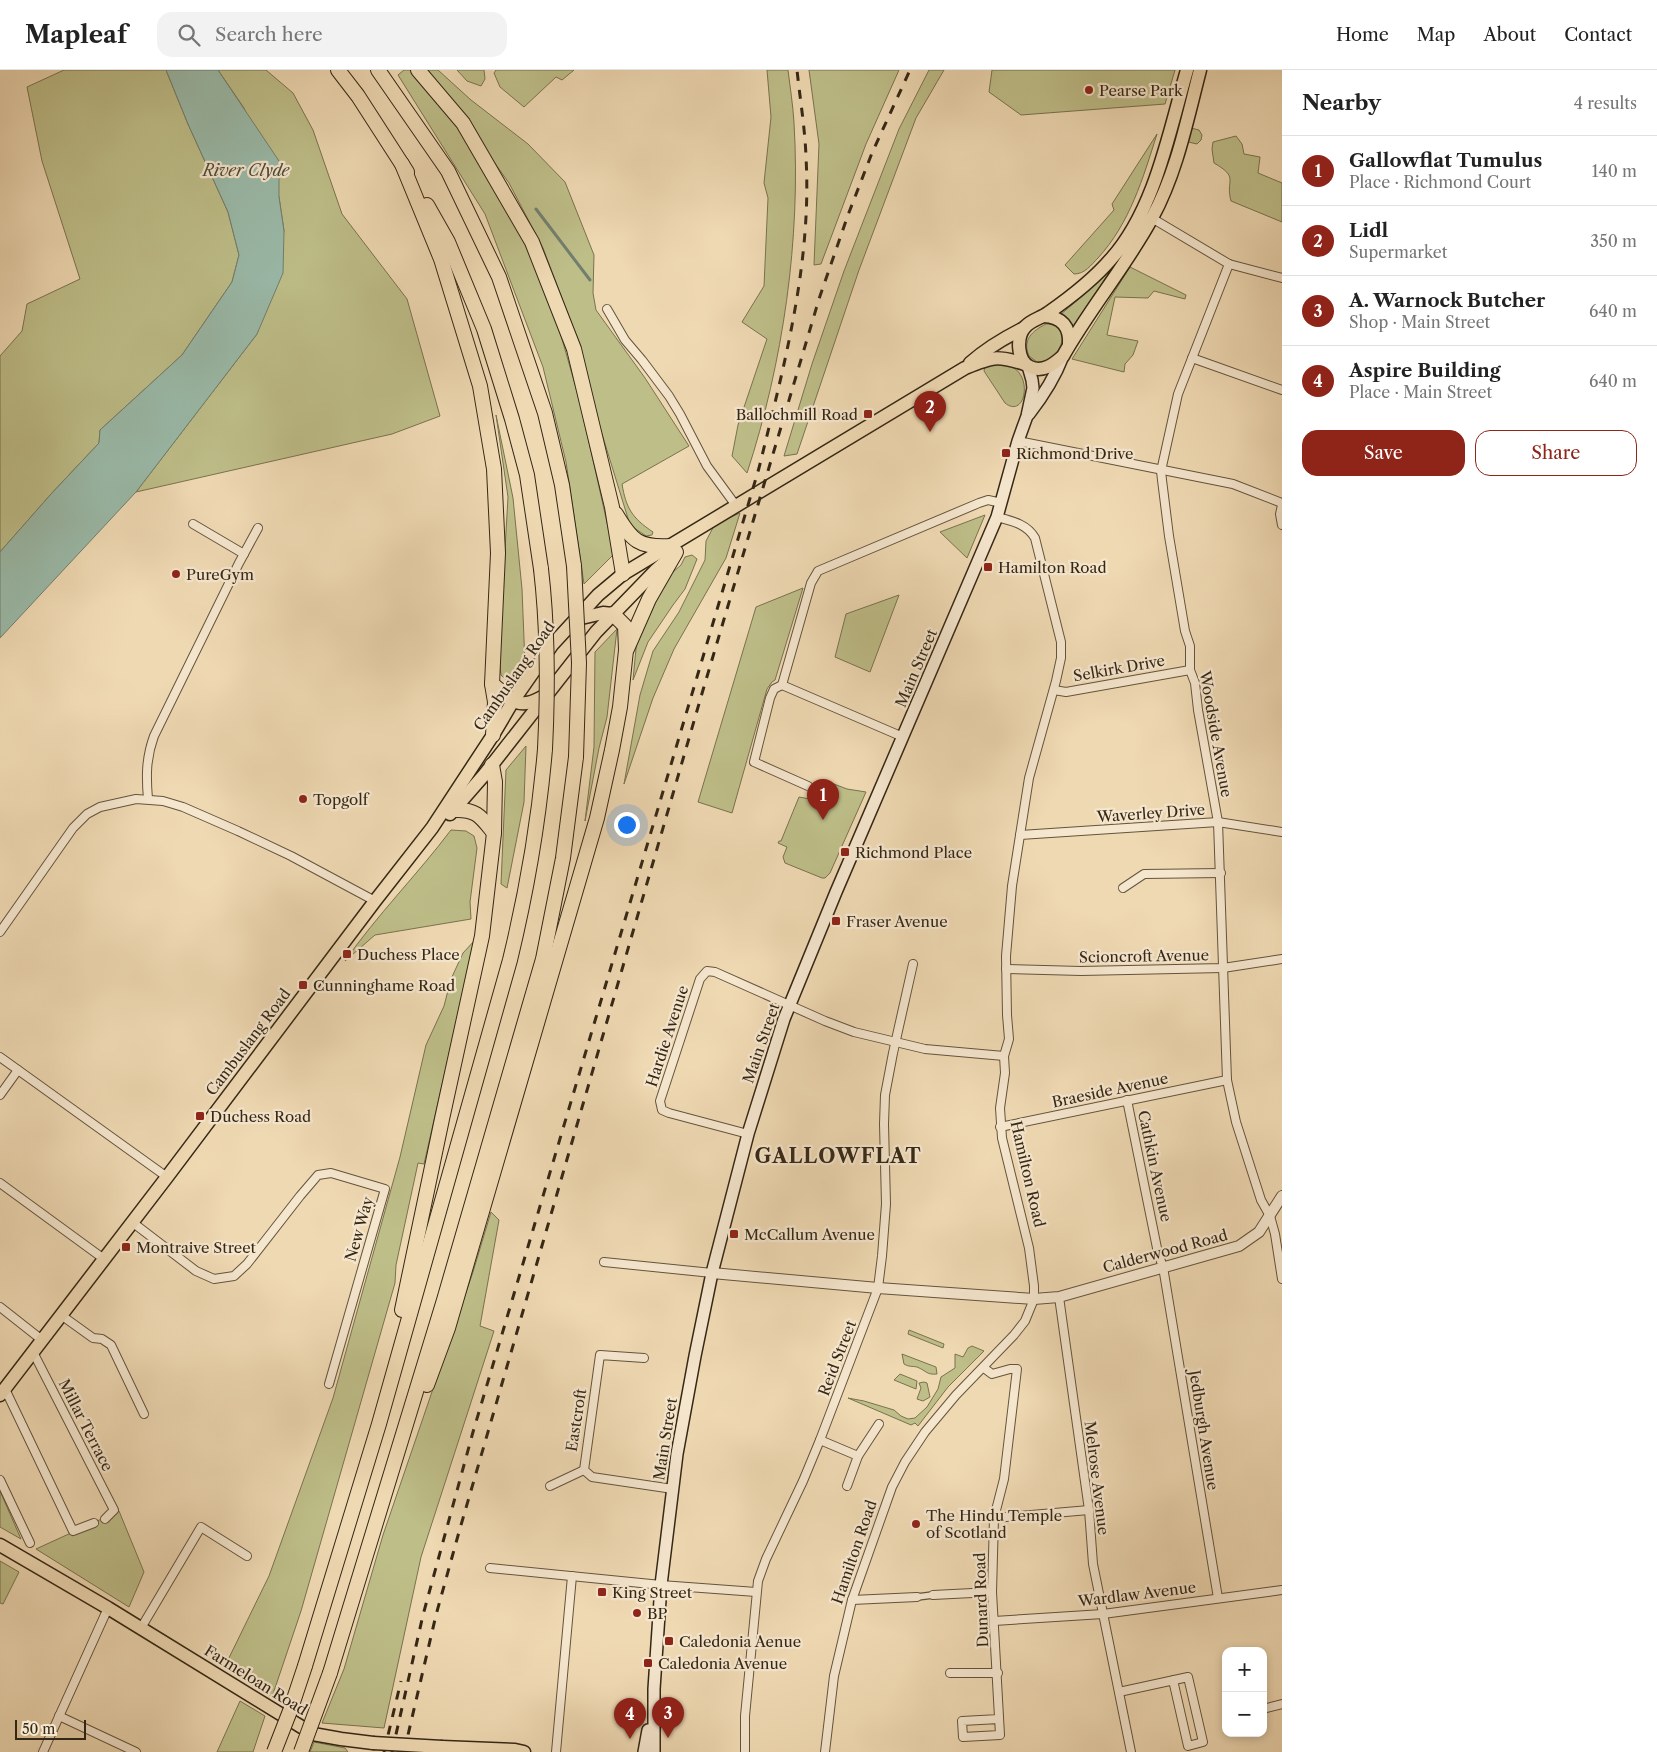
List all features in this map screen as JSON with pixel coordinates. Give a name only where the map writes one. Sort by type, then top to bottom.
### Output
[{"type":"highway","points":[[274,1752],[305,1666],[379,1424],[520,918],[538,822],[545,749],[547,662],[541,569],[527,474],[512,418],[484,330],[448,242],[402,164],[358,96],[338,70]]},
{"type":"highway","points":[[301,1752],[330,1673],[444,1300],[543,959],[563,858],[576,757],[579,663],[574,566],[562,485],[545,413],[499,277],[448,171],[378,70]]},
{"type":"highway","points":[[418,70],[462,123],[532,242],[574,349],[612,507],[624,574]]},
{"type":"highway","points":[[402,164],[441,259],[482,395],[494,469],[498,553],[492,684],[494,702],[493,735]]},
{"type":"highway","points":[[612,507],[628,534],[636,540],[650,546],[674,549],[648,599],[626,650]]},
{"type":"highway","points":[[385,1492],[448,1328],[597,818],[620,707],[626,650],[625,626],[616,611]]},
{"type":"highway","points":[[492,684],[513,701]]},
{"type":"highway","points":[[379,1424],[482,936],[494,834],[494,782],[492,765]]},
{"type":"highway","points":[[454,810],[478,815],[494,834]]},
{"type":"main road","points":[[965,368],[983,351],[1044,316],[1078,291],[1107,264],[1147,216],[1157,171],[1187,70]]},
{"type":"main road","points":[[1028,416],[1043,396],[1066,350],[1147,216],[1166,189],[1200,70]]},
{"type":"main road","points":[[965,368],[990,358],[998,357],[1034,368],[1044,369],[1055,363],[1066,350],[1070,334],[1067,326],[1055,317],[1044,316]]},
{"type":"main road","points":[[1018,441],[1028,416],[1033,388],[1032,380],[1019,350],[1024,328]]},
{"type":"main road","name":"Cambuslang Road","points":[[2,1392],[61,1314],[95,1273],[432,828],[513,701],[552,645],[572,622],[598,595],[624,574],[674,549],[696,532],[965,368]]},
{"type":"main road","name":"Main Street","points":[[654,1752],[654,1689],[661,1585],[687,1394],[712,1273],[748,1134],[790,1004],[997,517],[1018,441]]},
{"type":"main road","name":"Cambuslang Road","points":[[432,828],[454,810],[492,765],[596,632],[674,549]]},
{"type":"main road","points":[[572,622],[593,614],[616,611],[623,594],[624,574]]},
{"type":"main road","points":[[513,701],[526,704],[548,694]]},
{"type":"main road","points":[[492,765],[493,735]]},
{"type":"main road","name":"Farmeloan Road","points":[[0,1545],[108,1608],[313,1734],[373,1743],[442,1749],[515,1750],[524,1752]]},
{"type":"main road","name":"Main Street","points":[[644,1752],[654,1689]]},
{"type":"street","points":[[1147,216],[1229,264],[1282,278]]},
{"type":"street","name":"Woodside Avenue","points":[[1229,264],[1178,394],[1161,471],[1169,536],[1185,631],[1190,646],[1190,670],[1195,684],[1218,822],[1227,1080],[1239,1130],[1261,1200],[1270,1216],[1275,1234],[1282,1279]]},
{"type":"street","points":[[607,309],[625,340],[647,366],[680,414],[707,466],[737,507]]},
{"type":"street","points":[[1192,358],[1282,390]]},
{"type":"street","points":[[1018,441],[1233,484],[1282,504],[1280,514],[1282,524]]},
{"type":"street","points":[[808,786],[754,762],[770,698],[774,689],[782,685],[811,583],[818,572],[988,500],[1002,503]]},
{"type":"street","name":"Hamilton Road","points":[[825,1752],[834,1676],[852,1600],[892,1487],[905,1462],[931,1425],[956,1395],[984,1368],[1025,1321],[1034,1299],[1029,1248],[1000,1127],[1000,1108],[1005,1073],[1004,1056],[1009,1039],[1006,969],[1012,886],[1033,760],[1054,690],[1061,658],[1061,642],[1035,538],[1029,529],[1022,525],[997,517]]},
{"type":"street","points":[[193,524],[244,554]]},
{"type":"street","points":[[148,799],[147,758],[154,736],[258,528]]},
{"type":"street","name":"Selkirk Drive","points":[[1054,690],[1066,692],[1190,670]]},
{"type":"street","points":[[782,685],[903,737]]},
{"type":"street","points":[[0,932],[73,828],[87,814],[100,807],[136,799],[148,799],[183,807],[223,824],[291,856],[375,901]]},
{"type":"street","name":"Waverley Drive","points":[[1020,835],[1218,822],[1282,832]]},
{"type":"street","points":[[1123,888],[1144,874],[1220,873]]},
{"type":"street","name":"Scioncroft Avenue","points":[[1006,969],[1081,971],[1223,968],[1282,960]]},
{"type":"street","name":"Reid Street","points":[[745,1752],[745,1716],[756,1592],[766,1559],[820,1440],[878,1288],[886,1204],[885,1095],[913,964]]},
{"type":"street","name":"Hardie Avenue","points":[[748,1134],[669,1113],[662,1110],[660,1106],[697,988],[704,972],[715,972],[790,1004]]},
{"type":"street","points":[[790,1004],[839,1027],[895,1043],[925,1049],[1004,1056]]},
{"type":"street","points":[[0,1057],[167,1177]]},
{"type":"street","points":[[0,1095],[18,1070]]},
{"type":"street","name":"Braeside Avenue","points":[[1000,1127],[1227,1080]]},
{"type":"street","name":"Cathkin Avenue","points":[[1127,1100],[1158,1253],[1164,1267]]},
{"type":"street","name":"New Way","points":[[132,1222],[196,1271],[214,1279],[234,1276],[248,1264],[318,1175],[331,1173],[385,1188],[329,1384]]},
{"type":"street","points":[[0,1183],[104,1259]]},
{"type":"street","name":"Calderwood Road","points":[[1034,1299],[1059,1297],[1239,1246],[1260,1232],[1282,1196]]},
{"type":"street","points":[[604,1262],[878,1288],[1034,1299]]},
{"type":"street","name":"Jedburgh Avenue","points":[[1164,1267],[1218,1598]]},
{"type":"street","name":"Melrose Avenue","points":[[1059,1297],[1089,1510],[1093,1564],[1131,1752]]},
{"type":"street","points":[[0,1307],[42,1340]]},
{"type":"street","points":[[61,1314],[94,1338],[102,1339],[111,1345],[144,1414]]},
{"type":"street","name":"Millar Terrace","points":[[33,1352],[114,1510],[105,1520]]},
{"type":"street","name":"Eastcroft","points":[[644,1358],[600,1355],[584,1470],[592,1476],[673,1489]]},
{"type":"street","name":"Dunard Road","points":[[984,1368],[992,1374],[1010,1368],[1017,1369],[1004,1479],[994,1518],[992,1592],[1000,1719]]},
{"type":"street","points":[[2,1392],[73,1531],[94,1523]]},
{"type":"street","points":[[847,1486],[858,1456],[879,1424]]},
{"type":"street","points":[[820,1440],[858,1456]]},
{"type":"street","points":[[550,1486],[584,1470]]},
{"type":"street","points":[[0,1480],[30,1543]]},
{"type":"street","points":[[994,1518],[1089,1510]]},
{"type":"street","points":[[141,1628],[201,1527],[247,1556]]},
{"type":"street","points":[[490,1568],[661,1585],[756,1592]]},
{"type":"street","points":[[556,1752],[572,1576]]},
{"type":"street","name":"Wardlaw Avenue","points":[[994,1621],[1103,1614],[1282,1590]]},
{"type":"street","points":[[852,1600],[992,1592]]},
{"type":"street","points":[[43,1752],[108,1608]]},
{"type":"street","points":[[950,1674],[998,1673]]},
{"type":"street","points":[[1119,1692],[1172,1680],[1188,1677],[1203,1742],[1188,1746],[1172,1680]]},
{"type":"street","points":[[1267,1708],[1282,1704]]},
{"type":"street","points":[[59,1716],[136,1752]]},
{"type":"street","points":[[1000,1719],[1000,1736],[963,1737],[962,1720],[1000,1719]]},
{"type":"green space","points":[[64,70],[166,70],[228,212],[239,255],[232,282],[182,355],[100,430],[99,443],[0,552],[0,356],[22,331],[27,304],[80,279],[42,161],[27,87]]},
{"type":"green space","points":[[218,70],[266,70],[293,93],[313,130],[342,214],[407,299],[440,416],[392,434],[136,492],[257,334],[284,231],[279,197],[244,108]]},
{"type":"green space","points":[[404,70],[411,70],[465,137],[528,243],[556,318],[580,402],[614,554],[584,584],[566,462],[543,367],[485,214],[398,75]]},
{"type":"green space","points":[[428,70],[438,70],[471,100],[528,144],[565,182],[594,255],[593,293],[596,310],[645,378],[689,446],[622,484],[631,512],[653,532],[652,535],[646,536],[630,525],[594,408],[578,340],[543,248],[509,183]]},
{"type":"green space","points":[[457,70],[484,70],[485,79],[481,86],[467,81]]},
{"type":"green space","points":[[496,70],[574,70],[562,80],[556,77],[524,107],[500,87],[494,73]]},
{"type":"green space","points":[[767,70],[788,70],[794,123],[795,211],[792,256],[780,345],[760,431],[747,473],[732,456],[738,425],[767,339],[742,322],[764,286],[768,198],[764,183],[771,117]]},
{"type":"green space","points":[[809,70],[899,70],[866,144],[821,264],[814,265],[819,144]]},
{"type":"green space","points":[[929,70],[944,70],[916,118],[859,270],[797,454],[784,456],[812,364],[844,271],[899,129]]},
{"type":"green space","points":[[992,70],[1175,70],[1165,104],[1021,115],[989,92]]},
{"type":"green space","points":[[1191,128],[1199,130],[1202,135],[1201,140],[1197,144],[1188,142]]},
{"type":"green space","points":[[1157,134],[1134,199],[1119,230],[1098,258],[1085,271],[1074,274],[1065,265],[1114,210],[1112,204]]},
{"type":"green space","points":[[1236,136],[1242,144],[1244,154],[1260,157],[1258,173],[1282,183],[1282,222],[1231,201],[1229,176],[1227,172],[1214,163],[1212,149],[1213,142]]},
{"type":"green space","points":[[1119,258],[1072,328],[1070,321],[1060,315],[1086,293]]},
{"type":"green space","points":[[1130,267],[1186,295],[1185,299],[1154,291],[1148,298],[1115,297],[1107,335],[1138,341],[1133,355],[1125,364],[1124,372],[1072,359]]},
{"type":"green space","points":[[1046,324],[1055,325],[1060,330],[1062,336],[1061,343],[1058,351],[1052,357],[1045,361],[1037,362],[1029,356],[1027,345],[1033,333]]},
{"type":"green space","points":[[997,362],[1012,367],[1019,372],[1023,379],[1024,395],[1022,401],[1017,406],[1005,403],[984,371],[985,366]]},
{"type":"green space","points":[[496,415],[513,498],[522,589],[525,665],[516,680],[507,681],[501,675],[499,656],[508,497]]},
{"type":"green space","points":[[740,513],[726,558],[674,649],[653,698],[624,784],[640,695],[653,651],[679,612],[705,560],[706,541],[715,524]]},
{"type":"green space","points":[[985,515],[967,558],[940,532]]},
{"type":"green space","points":[[692,555],[697,559],[685,589],[648,642],[633,680],[637,638],[664,580],[681,565],[685,557]]},
{"type":"green space","points":[[803,588],[775,680],[767,689],[732,813],[698,802],[756,607]]},
{"type":"green space","points":[[899,595],[870,672],[835,657],[846,614]]},
{"type":"green space","points":[[617,629],[607,717],[585,821],[594,747],[595,652]]},
{"type":"green space","points":[[526,746],[524,802],[507,888],[501,884],[506,770]]},
{"type":"green space","points":[[826,781],[847,789],[866,792],[830,873],[825,878],[822,878],[785,863],[783,857],[787,847],[778,843],[781,841],[799,797],[810,799],[815,784],[822,787]]},
{"type":"green space","points":[[451,830],[466,831],[474,836],[477,848],[470,902],[471,919],[375,935],[345,961],[370,927]]},
{"type":"green space","points":[[475,940],[424,1164],[418,1163],[396,1265],[395,1283],[301,1611],[272,1697],[225,1666],[269,1576],[333,1398],[400,1157],[426,1045],[444,1006],[451,979],[463,953]]},
{"type":"green space","points":[[491,1212],[499,1220],[480,1326],[494,1331],[421,1557],[384,1728],[322,1723],[344,1669],[383,1535],[473,1272]]},
{"type":"green space","points":[[909,1330],[944,1344],[943,1348],[908,1334]]},
{"type":"green space","points":[[972,1346],[984,1351],[948,1387],[918,1426],[915,1423],[911,1425],[848,1398],[894,1410],[908,1419],[915,1418],[927,1407],[938,1389],[941,1377],[955,1368],[955,1354],[963,1357],[968,1348]]},
{"type":"green space","points":[[902,1354],[936,1367],[937,1374],[928,1373],[917,1367],[904,1364]]},
{"type":"green space","points":[[900,1374],[917,1381],[916,1389],[894,1380]]},
{"type":"green space","points":[[919,1383],[927,1383],[930,1397],[923,1401],[917,1399],[921,1388]]},
{"type":"green space","points":[[0,1491],[21,1539],[0,1527]]},
{"type":"green space","points":[[119,1511],[144,1572],[129,1607],[36,1549]]},
{"type":"green space","points":[[0,1561],[19,1572],[3,1604],[0,1603]]},
{"type":"green space","points":[[240,1701],[265,1716],[253,1752],[217,1752]]},
{"type":"green space","points":[[314,1742],[345,1748],[348,1752],[310,1752]]},
{"type":"water","name":"River Clyde","points":[[166,70],[218,70],[279,161],[279,197],[284,231],[283,273],[257,334],[136,492],[0,638],[0,552],[99,443],[100,430],[182,355],[232,282],[239,255],[228,212]]},
{"type":"waterway","points":[[536,209],[590,280]]},
{"type":"railway","points":[[392,1752],[423,1615],[473,1432],[759,468],[778,391],[794,314],[805,236],[807,197],[806,157],[797,70]]},
{"type":"railway","points":[[404,1752],[436,1615],[459,1532],[703,690],[819,299],[872,153],[910,70]]},
{"type":"railway","points":[[384,1752],[401,1681]]},
{"type":"place","name":"Pearse Park","points":[[1089,90]]},
{"type":"place","name":"Ballochmill Road","points":[[868,414]]},
{"type":"place","name":"Lidl","points":[[930,432]]},
{"type":"place","name":"Richmond Drive","points":[[1006,453]]},
{"type":"place","name":"Hamilton Road","points":[[988,567]]},
{"type":"place","name":"PureGym","points":[[176,574]]},
{"type":"place","name":"Topgolf","points":[[303,799]]},
{"type":"place","name":"Gallowflat Tumulus","points":[[823,820]]},
{"type":"place","name":"Richmond Place","points":[[845,852]]},
{"type":"place","name":"Fraser Avenue","points":[[836,921]]},
{"type":"place","name":"Duchess Place","points":[[347,954]]},
{"type":"place","name":"Cunninghame Road","points":[[303,985]]},
{"type":"place","name":"Duchess Road","points":[[200,1116]]},
{"type":"place","name":"McCallum Avenue","points":[[734,1234]]},
{"type":"place","name":"Montraive Street","points":[[126,1247]]},
{"type":"place","name":"The Hindu Temple of Scotland","points":[[916,1524]]},
{"type":"place","name":"King Street","points":[[602,1592]]},
{"type":"place","name":"BP","points":[[637,1613]]},
{"type":"place","name":"Caledonia Aenue","points":[[669,1641]]},
{"type":"place","name":"Caledonia Avenue","points":[[648,1663]]},
{"type":"place","name":"A. Warnock Butcher","points":[[668,1738]]},
{"type":"place","name":"Aspire Building","points":[[630,1739]]},
{"type":"district","name":"GALLOWFLAT","points":[[838,1156]]}]
